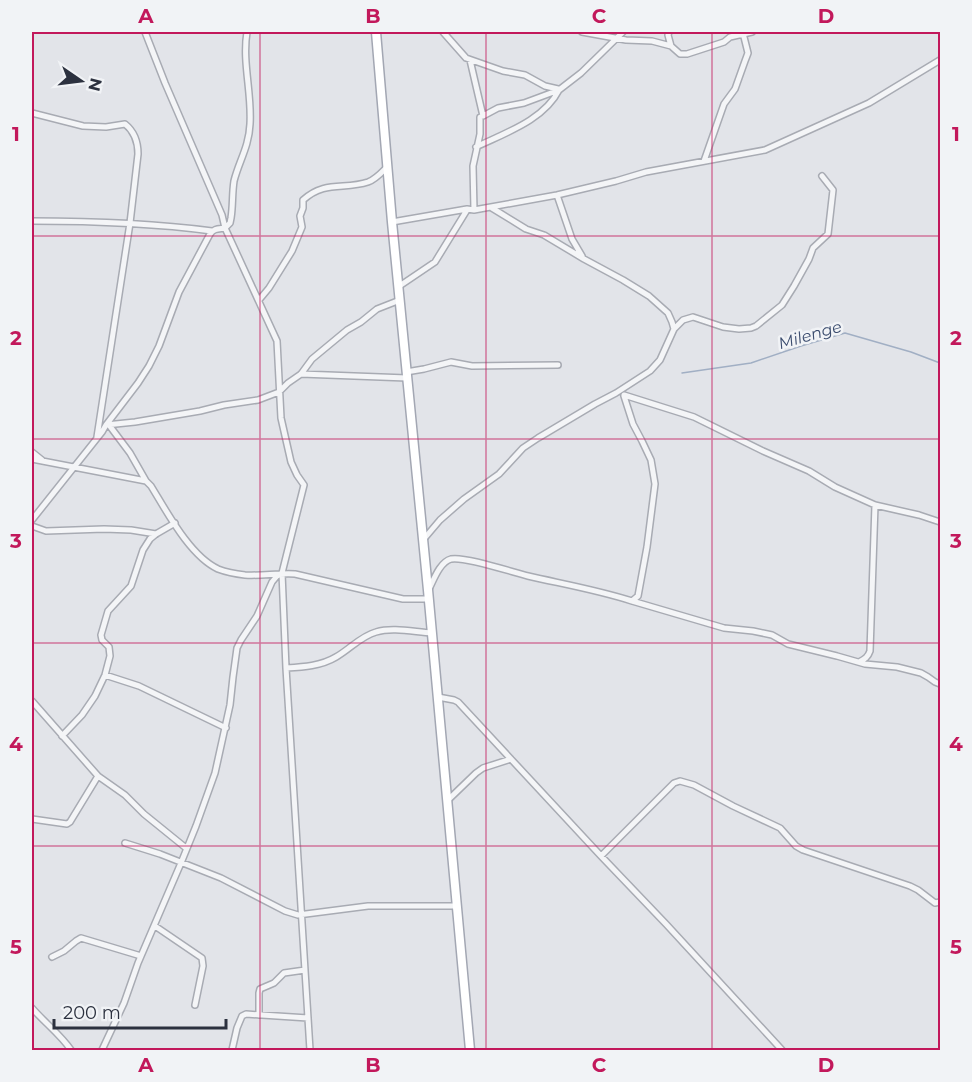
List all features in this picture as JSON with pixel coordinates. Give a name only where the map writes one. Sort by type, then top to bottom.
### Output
[{"type":"main road","points":[[376,32],[470,1050]]},
{"type":"street","points":[[145,32],[222,215],[225,228],[277,341],[281,418],[291,462],[304,485],[282,573],[310,1050]]},
{"type":"street","points":[[32,221],[130,223],[212,231],[225,228],[230,223],[234,184],[250,134],[245,47],[247,32]]},
{"type":"street","points":[[442,32],[470,60],[503,71],[525,75],[545,86],[560,90]]},
{"type":"street","points":[[582,32],[652,41],[671,46],[680,54],[691,54],[724,42],[730,37],[752,32]]},
{"type":"street","points":[[476,147],[526,123],[551,103],[560,90],[623,32]]},
{"type":"street","points":[[669,32],[671,46]]},
{"type":"street","points":[[704,161],[724,104],[735,89],[746,61],[748,53],[743,33]]},
{"type":"street","points":[[470,60],[483,116]]},
{"type":"street","points":[[392,222],[557,195],[646,172],[765,150],[869,103],[940,60]]},
{"type":"street","points":[[398,287],[435,262],[470,210],[472,177],[480,134],[480,117],[498,108],[524,103],[560,90]]},
{"type":"street","points":[[32,113],[83,126],[106,127],[123,124],[129,127],[138,144],[130,223],[97,437]]},
{"type":"street","points":[[259,300],[292,251],[302,227],[300,216],[303,200],[322,188],[369,182],[387,167]]},
{"type":"street","points":[[423,540],[440,519],[499,474],[523,448],[650,371],[660,360],[674,329],[683,320],[693,317],[723,327],[751,328],[782,305],[813,248],[828,234],[833,190],[822,176]]},
{"type":"street","points":[[557,195],[572,239],[584,259]]},
{"type":"street","points":[[491,207],[526,229],[544,235],[623,279],[649,296],[668,313],[674,329]]},
{"type":"street","points":[[32,520],[102,432],[149,366],[179,292],[212,231]]},
{"type":"street","points":[[107,425],[258,400],[279,392],[301,374],[312,359],[347,330],[377,309],[399,300]]},
{"type":"street","points":[[301,374],[406,375],[451,362],[472,366],[558,365]]},
{"type":"street","points":[[616,393],[694,417],[875,505],[940,522]]},
{"type":"street","points":[[624,396],[633,424],[651,460],[655,484],[639,592],[632,601]]},
{"type":"street","points":[[107,425],[130,453],[192,549],[216,568],[258,576],[296,574],[403,599],[428,594],[445,561],[453,558],[605,592],[724,628],[753,630],[772,635],[788,644],[865,664],[897,667],[921,673],[940,684]]},
{"type":"street","points":[[32,452],[43,461]]},
{"type":"street","points":[[32,459],[146,481]]},
{"type":"street","points":[[859,662],[868,656],[870,651],[875,505]]},
{"type":"street","points":[[62,736],[82,715],[105,675],[110,656],[109,647],[102,640],[101,635],[108,611],[131,586],[143,550],[150,538],[175,523]]},
{"type":"street","points":[[32,526],[46,531],[104,529],[156,534]]},
{"type":"street","points":[[102,1050],[124,1003],[141,956],[196,826],[215,773],[231,705],[237,648],[257,615],[272,582],[282,573]]},
{"type":"street","points":[[286,668],[331,660],[373,633],[393,630],[432,633]]},
{"type":"street","points":[[105,675],[139,686],[226,728]]},
{"type":"street","points":[[438,697],[458,702],[782,1050]]},
{"type":"street","points":[[32,701],[98,776],[186,848]]},
{"type":"street","points":[[447,801],[483,768],[511,759]]},
{"type":"street","points":[[32,819],[67,825],[98,776]]},
{"type":"street","points":[[601,856],[674,783],[680,780],[780,828],[796,846],[803,850],[910,886],[935,903],[940,902]]},
{"type":"street","points":[[125,843],[220,878],[285,911],[298,915],[368,906],[457,906]]},
{"type":"street","points":[[155,926],[202,958],[203,966],[195,1005]]},
{"type":"street","points":[[52,957],[81,938],[141,956]]},
{"type":"street","points":[[259,1015],[260,989],[274,983],[284,973],[305,970]]},
{"type":"street","points":[[32,1008],[71,1050]]},
{"type":"street","points":[[232,1050],[237,1028],[242,1016],[246,1014],[308,1018]]},
{"type":"waterway","name":"Milenge","points":[[682,373],[751,363],[845,333],[940,363]]}]
